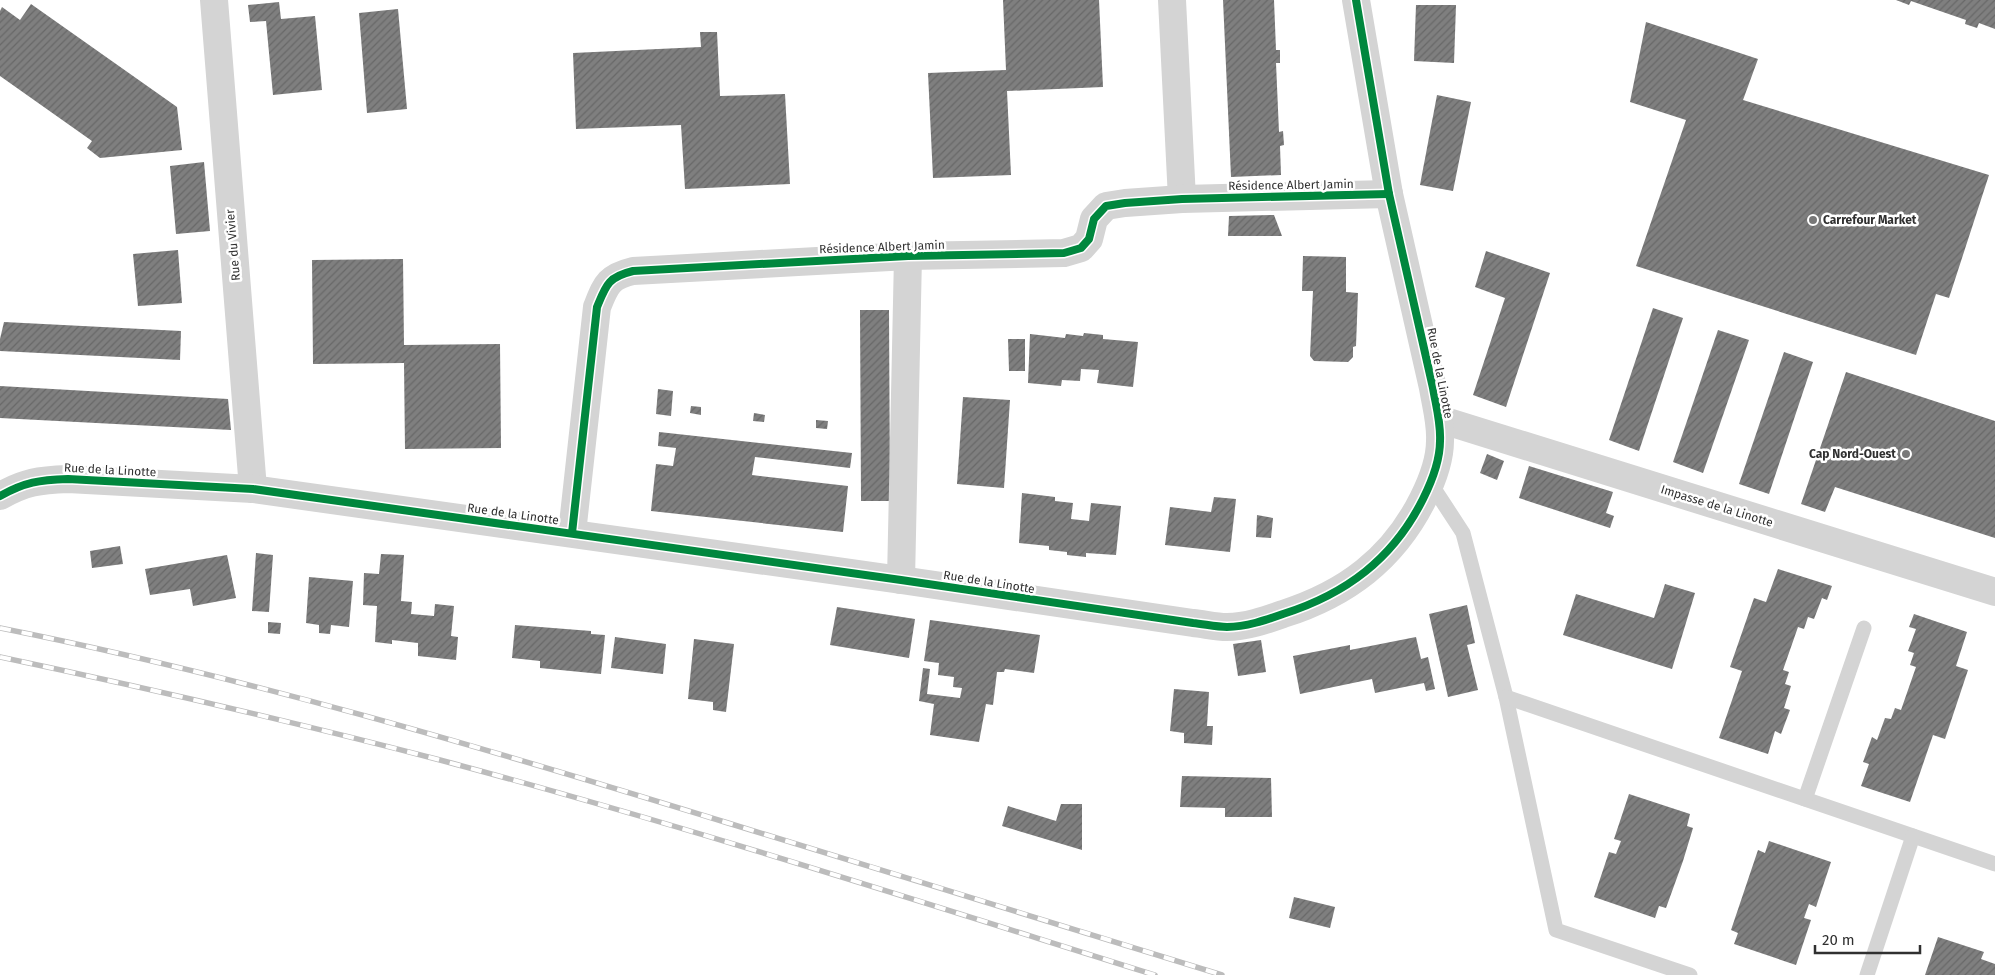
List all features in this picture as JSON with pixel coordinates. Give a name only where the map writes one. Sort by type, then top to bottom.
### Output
[{"type":"street","name":"Rue du Vivier","points":[[214,0],[254,489]]},
{"type":"street","points":[[1172,0],[1182,199]]},
{"type":"street","name":"Rue de la Linotte","points":[[0,496],[18,486],[41,480],[68,479],[254,489],[1228,627],[1264,621],[1306,607],[1341,590],[1372,568],[1396,542],[1415,516],[1430,484],[1437,461],[1440,441],[1438,419],[1389,194],[1356,0]]},
{"type":"street","name":"Résidence Albert Jamin","points":[[572,533],[597,307],[605,288],[618,275],[633,271],[908,256],[1064,253],[1081,248],[1089,239],[1094,219],[1106,206],[1125,202],[1389,194]]},
{"type":"street","name":"Résidence Albert Jamin","points":[[901,580],[908,256]]},
{"type":"street","name":"Impasse de la Linotte","points":[[1438,419],[1995,592]]},
{"type":"lane","points":[[1430,484],[1463,533],[1506,697],[1556,930],[1690,975]]},
{"type":"lane","points":[[1805,799],[1864,628]]},
{"type":"lane","points":[[1506,697],[1995,864]]},
{"type":"lane","points":[[1867,975],[1913,836]]},
{"type":"building","points":[[1003,0],[1099,0],[1103,87],[1007,91],[1011,175],[933,178],[928,73],[1006,70]]},
{"type":"building","points":[[1223,0],[1274,0],[1276,50],[1280,50],[1280,63],[1276,63],[1279,132],[1283,131],[1284,145],[1280,146],[1281,175],[1231,177]]},
{"type":"building","points":[[1896,0],[1995,0],[1995,29],[1979,23],[1977,28],[1965,24],[1966,20],[1911,1],[1909,5]]},
{"type":"building","points":[[279,2],[281,19],[315,16],[322,90],[273,95],[266,21],[250,22],[248,5]]},
{"type":"building","points":[[31,4],[177,107],[182,150],[100,158],[87,148],[92,141],[0,76],[0,11],[2,7],[20,20]]},
{"type":"building","points":[[1416,5],[1456,5],[1454,63],[1414,61]]},
{"type":"building","points":[[398,9],[407,109],[367,113],[359,13]]},
{"type":"building","name":"Carrefour Market","points":[[1646,22],[1758,59],[1743,100],[1989,175],[1949,298],[1936,294],[1916,355],[1636,266],[1686,120],[1630,102]]},
{"type":"building","points":[[700,32],[717,32],[720,96],[785,94],[790,184],[685,189],[681,125],[576,129],[573,53],[701,47]]},
{"type":"building","points":[[1437,95],[1471,102],[1453,191],[1420,185]]},
{"type":"building","points":[[204,162],[210,231],[176,234],[170,166]]},
{"type":"building","points":[[1274,215],[1282,236],[1228,236],[1229,216]]},
{"type":"building","points":[[178,250],[182,303],[138,306],[133,254]]},
{"type":"building","points":[[1486,251],[1550,273],[1506,407],[1473,395],[1505,298],[1475,287]]},
{"type":"building","points":[[1303,256],[1346,257],[1346,292],[1358,293],[1356,346],[1353,347],[1353,357],[1348,362],[1314,361],[1310,356],[1313,291],[1302,291]]},
{"type":"building","points":[[403,259],[404,345],[500,344],[501,448],[405,449],[404,363],[313,364],[312,260]]},
{"type":"building","points":[[1653,308],[1683,318],[1639,451],[1609,440]]},
{"type":"building","points":[[860,310],[889,310],[890,501],[861,501]]},
{"type":"building","points":[[4,322],[181,331],[180,360],[0,351],[0,339]]},
{"type":"building","points":[[1718,330],[1749,340],[1703,473],[1673,462]]},
{"type":"building","points":[[1084,333],[1103,335],[1103,339],[1138,342],[1133,387],[1097,383],[1099,370],[1081,369],[1080,381],[1062,380],[1061,386],[1028,383],[1030,334],[1065,338],[1066,334],[1083,336]]},
{"type":"building","points":[[1008,339],[1025,339],[1025,371],[1009,371]]},
{"type":"building","points":[[1784,352],[1813,362],[1769,494],[1739,484]]},
{"type":"building","name":"Cap Nord-Ouest","points":[[1846,372],[1995,421],[1995,538],[1835,487],[1825,512],[1801,504]]},
{"type":"building","points":[[0,386],[228,399],[231,430],[0,418]]},
{"type":"building","points":[[658,389],[673,391],[671,416],[656,414]]},
{"type":"building","points":[[963,397],[1010,400],[1004,488],[957,484]]},
{"type":"building","points":[[691,406],[701,407],[701,415],[690,413]]},
{"type":"building","points":[[754,413],[765,415],[764,422],[753,421]]},
{"type":"building","points":[[816,420],[828,421],[827,429],[816,428]]},
{"type":"building","points":[[659,432],[852,453],[850,468],[755,457],[752,475],[848,486],[843,532],[651,511],[656,464],[673,466],[676,448],[658,446]]},
{"type":"building","points":[[1487,454],[1504,461],[1497,480],[1480,473]]},
{"type":"building","points":[[1529,466],[1613,492],[1606,513],[1614,516],[1610,528],[1519,498]]},
{"type":"building","points":[[1022,493],[1055,497],[1055,501],[1073,503],[1071,519],[1089,521],[1091,503],[1121,506],[1116,555],[1086,553],[1086,557],[1067,555],[1067,552],[1049,550],[1049,546],[1019,543]]},
{"type":"building","points":[[1214,497],[1236,499],[1230,552],[1165,545],[1170,507],[1211,512]]},
{"type":"building","points":[[1257,515],[1273,518],[1271,538],[1256,537]]},
{"type":"building","points":[[120,546],[123,564],[92,568],[90,551]]},
{"type":"building","points":[[256,553],[273,555],[269,612],[252,611]]},
{"type":"building","points":[[381,554],[404,555],[401,601],[412,602],[411,614],[434,616],[435,604],[454,606],[451,636],[458,637],[456,660],[418,656],[418,643],[392,640],[392,644],[375,642],[377,606],[363,605],[364,573],[379,574]]},
{"type":"building","points":[[227,555],[236,598],[193,606],[190,589],[150,595],[145,569]]},
{"type":"building","points":[[1778,569],[1832,586],[1827,600],[1822,598],[1814,619],[1808,617],[1804,629],[1798,627],[1783,670],[1789,672],[1785,684],[1791,686],[1784,708],[1790,710],[1781,734],[1775,731],[1768,754],[1719,738],[1742,671],[1730,667],[1754,598],[1766,602]]},
{"type":"building","points":[[309,577],[353,581],[349,627],[331,625],[330,634],[319,633],[319,625],[306,623]]},
{"type":"building","points":[[1665,584],[1695,593],[1672,669],[1563,635],[1576,594],[1654,618]]},
{"type":"building","points":[[1467,605],[1475,643],[1467,645],[1478,690],[1448,697],[1429,614]]},
{"type":"building","points":[[837,607],[915,619],[909,658],[830,645]]},
{"type":"building","points":[[1914,614],[1967,632],[1956,666],[1968,670],[1945,739],[1933,735],[1910,802],[1861,786],[1869,764],[1863,762],[1872,737],[1877,740],[1885,718],[1891,719],[1895,708],[1901,710],[1916,667],[1910,665],[1914,653],[1908,651],[1916,629],[1909,627]]},
{"type":"building","points":[[930,620],[1040,635],[1034,673],[1005,669],[1004,672],[997,672],[993,705],[986,704],[979,742],[930,735],[934,704],[919,701],[923,668],[930,669],[927,694],[960,698],[962,688],[953,687],[954,677],[938,675],[939,663],[924,661]]},
{"type":"building","points":[[268,622],[281,623],[280,634],[268,633]]},
{"type":"building","points":[[515,625],[591,631],[591,634],[605,635],[601,674],[540,668],[540,661],[512,658]]},
{"type":"building","points":[[615,637],[666,644],[663,674],[611,668]]},
{"type":"building","points":[[1416,637],[1421,659],[1428,657],[1435,689],[1426,691],[1424,683],[1375,693],[1372,679],[1300,694],[1293,656],[1350,645],[1350,650]]},
{"type":"building","points":[[694,639],[734,644],[726,712],[713,710],[713,702],[688,699]]},
{"type":"building","points":[[1261,640],[1266,672],[1238,676],[1233,644]]},
{"type":"building","points":[[1174,689],[1209,692],[1207,726],[1213,726],[1212,745],[1184,743],[1184,733],[1170,731]]},
{"type":"building","points":[[1182,776],[1271,778],[1272,817],[1225,817],[1225,808],[1180,807]]},
{"type":"building","points":[[1629,794],[1690,814],[1687,826],[1693,828],[1666,908],[1659,906],[1655,918],[1594,897],[1609,852],[1616,854],[1621,841],[1614,839]]},
{"type":"building","points":[[1061,804],[1082,804],[1082,850],[1002,826],[1008,806],[1056,821]]},
{"type":"building","points":[[1769,841],[1831,862],[1816,907],[1809,904],[1804,918],[1811,920],[1796,965],[1734,944],[1738,933],[1731,930],[1758,850],[1765,853]]},
{"type":"building","points":[[1294,897],[1335,907],[1330,928],[1289,918]]},
{"type":"building","points":[[1938,937],[1984,952],[1981,959],[1995,964],[1995,975],[1925,975]]},
{"type":"railway","points":[[0,628],[184,669],[366,716],[638,795],[1222,975]]},
{"type":"railway","points":[[0,657],[165,693],[440,760],[620,810],[1155,975]]},
{"type":"cycle path","points":[[0,496],[32,483],[68,479],[253,489],[901,580],[1219,627],[1234,627],[1270,619],[1306,606],[1347,585],[1382,556],[1397,539],[1411,520],[1426,492],[1435,471],[1440,448],[1437,408],[1389,194],[1356,0]]},
{"type":"cycle path","points":[[572,533],[597,307],[609,283],[625,273],[633,271],[908,256],[1064,253],[1081,248],[1089,239],[1094,219],[1106,206],[1182,199],[1389,194]]},
{"type":"place","name":"Carrefour Market","points":[[1813,220]]},
{"type":"place","name":"Cap Nord-Ouest","points":[[1906,454]]}]
